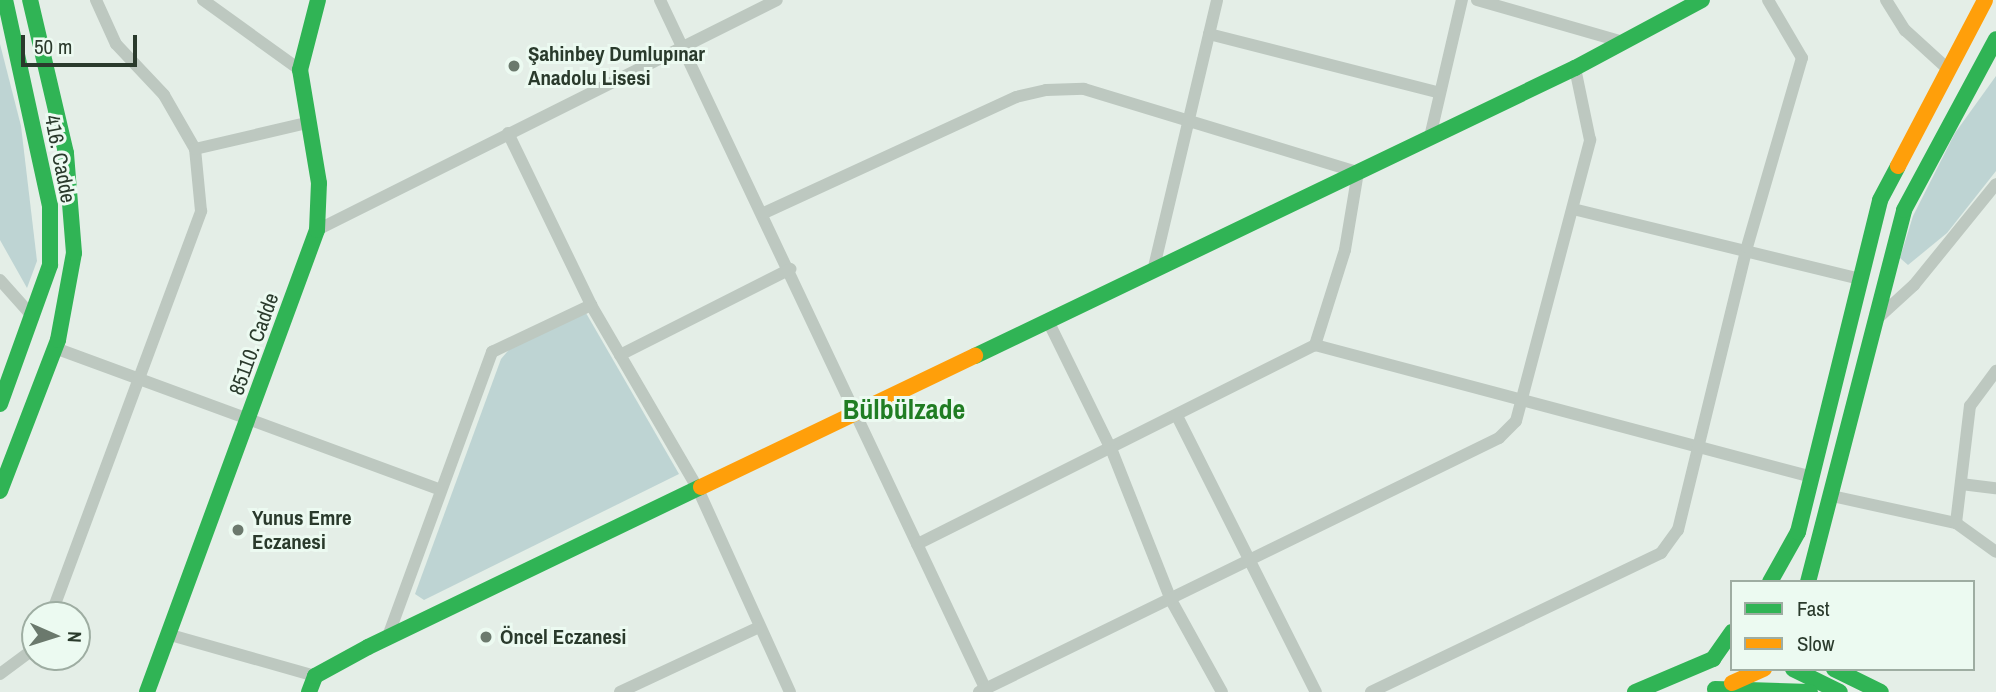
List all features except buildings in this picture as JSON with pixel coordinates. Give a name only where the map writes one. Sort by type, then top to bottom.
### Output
[{"type":"main road","name":"416. Cadde","points":[[0,404],[50,265],[50,206],[5,0]]},
{"type":"main road","points":[[0,491],[55,348],[72,277],[75,212],[30,0]]},
{"type":"main road","name":"85110. Cadde","points":[[147,692],[317,230],[319,183],[300,70],[318,0]]},
{"type":"main road","points":[[309,692],[315,676],[387,639],[697,487],[1049,323],[1154,267],[1575,68],[1702,0]]},
{"type":"main road","points":[[1785,580],[1880,200],[1985,0]]},
{"type":"main road","points":[[1809,580],[1880,316],[1904,210],[1922,167],[1996,39]]},
{"type":"main road","points":[[1771,580],[1798,532]]},
{"type":"main road","points":[[1816,558],[1818,580]]},
{"type":"main road","points":[[1713,659],[1730,635]]},
{"type":"main road","points":[[1635,692],[1730,652]]},
{"type":"main road","points":[[1710,690],[1759,671]]},
{"type":"main road","points":[[1797,671],[1840,692]]},
{"type":"main road","points":[[1838,671],[1879,691]]},
{"type":"main road","points":[[1856,671],[1879,691]]},
{"type":"main road","points":[[1710,690],[1810,692]]},
{"type":"street","points":[[56,601],[201,211],[195,149],[164,95],[116,44],[96,0]]},
{"type":"street","points":[[203,0],[300,70]]},
{"type":"street","points":[[660,0],[764,213],[984,691],[1500,438],[1523,404],[1590,140],[1575,68]]},
{"type":"street","points":[[317,230],[681,45],[776,0]]},
{"type":"street","points":[[1154,267],[1217,0]]},
{"type":"street","points":[[1430,137],[1462,0]]},
{"type":"street","points":[[1477,0],[1623,42]]},
{"type":"street","points":[[1380,690],[1661,553],[1678,530],[1747,247],[1802,58],[1769,0]]},
{"type":"street","points":[[1886,0],[1905,30],[1949,70]]},
{"type":"street","points":[[1209,34],[1440,93]]},
{"type":"street","points":[[764,213],[1016,97],[1084,89],[1186,123],[1357,172],[1345,250],[1315,345]]},
{"type":"street","points":[[195,149],[307,123]]},
{"type":"street","points":[[508,133],[591,305],[697,487],[757,628],[790,692]]},
{"type":"street","points":[[1880,316],[1914,285],[1996,184]]},
{"type":"street","points":[[1573,209],[1747,247],[1860,279]]},
{"type":"street","points":[[620,355],[790,269]]},
{"type":"street","points":[[0,280],[33,317]]},
{"type":"street","points":[[387,639],[492,352],[591,305]]},
{"type":"street","points":[[1049,323],[1112,451],[1171,600],[1222,692]]},
{"type":"street","points":[[917,544],[1112,451],[1315,345],[1699,452],[1812,477]]},
{"type":"street","points":[[55,348],[247,424],[441,491]]},
{"type":"street","points":[[1956,523],[1970,406],[1996,371]]},
{"type":"street","points":[[1177,416],[1247,563],[1316,692]]},
{"type":"street","points":[[1961,484],[1996,488]]},
{"type":"street","points":[[1832,496],[1956,523],[1996,552]]},
{"type":"street","points":[[620,692],[757,628]]},
{"type":"street","points":[[167,634],[315,676]]},
{"type":"street","points":[[0,674],[21,658]]},
{"type":"shaded area","points":[[0,44],[21,126],[37,261],[27,288],[0,240]]},
{"type":"shaded area","points":[[1996,76],[1996,171],[1947,233],[1908,265],[1900,258],[1913,216],[1955,133]]},
{"type":"shaded area","points":[[586,313],[679,474],[424,600],[415,594],[501,359],[514,344]]},
{"type":"traffic: fast","points":[[0,404],[50,265],[50,206],[5,0]]},
{"type":"traffic: fast","points":[[0,491],[58,340],[74,253],[66,153],[30,0]]},
{"type":"traffic: fast","points":[[147,692],[317,230],[319,183],[300,70],[318,0]]},
{"type":"traffic: fast","points":[[975,356],[1575,68],[1702,0]]},
{"type":"traffic: fast","points":[[1809,580],[1904,210],[1996,39]]},
{"type":"traffic: fast","points":[[1771,580],[1798,532],[1880,200],[1898,166]]},
{"type":"traffic: fast","points":[[309,692],[315,676],[368,647],[701,487]]},
{"type":"traffic: fast","points":[[1635,692],[1713,659],[1730,635]]},
{"type":"traffic: fast","points":[[1797,671],[1840,692]]},
{"type":"traffic: fast","points":[[1838,671],[1881,692]]},
{"type":"traffic: fast","points":[[1715,689],[1810,692]]},
{"type":"traffic: slow","points":[[1898,166],[1985,0]]},
{"type":"traffic: slow","points":[[701,487],[975,356]]},
{"type":"traffic: slow","points":[[1732,683],[1759,671]]},
{"type":"place","name":"Şahinbey Dumlupınar Anadolu Lisesi","points":[[514,66]]},
{"type":"place","name":"Yunus Emre Eczanesi","points":[[238,530]]},
{"type":"place","name":"Öncel Eczanesi","points":[[486,637]]},
{"type":"district","name":"Bülbülzade","points":[[904,409]]}]
